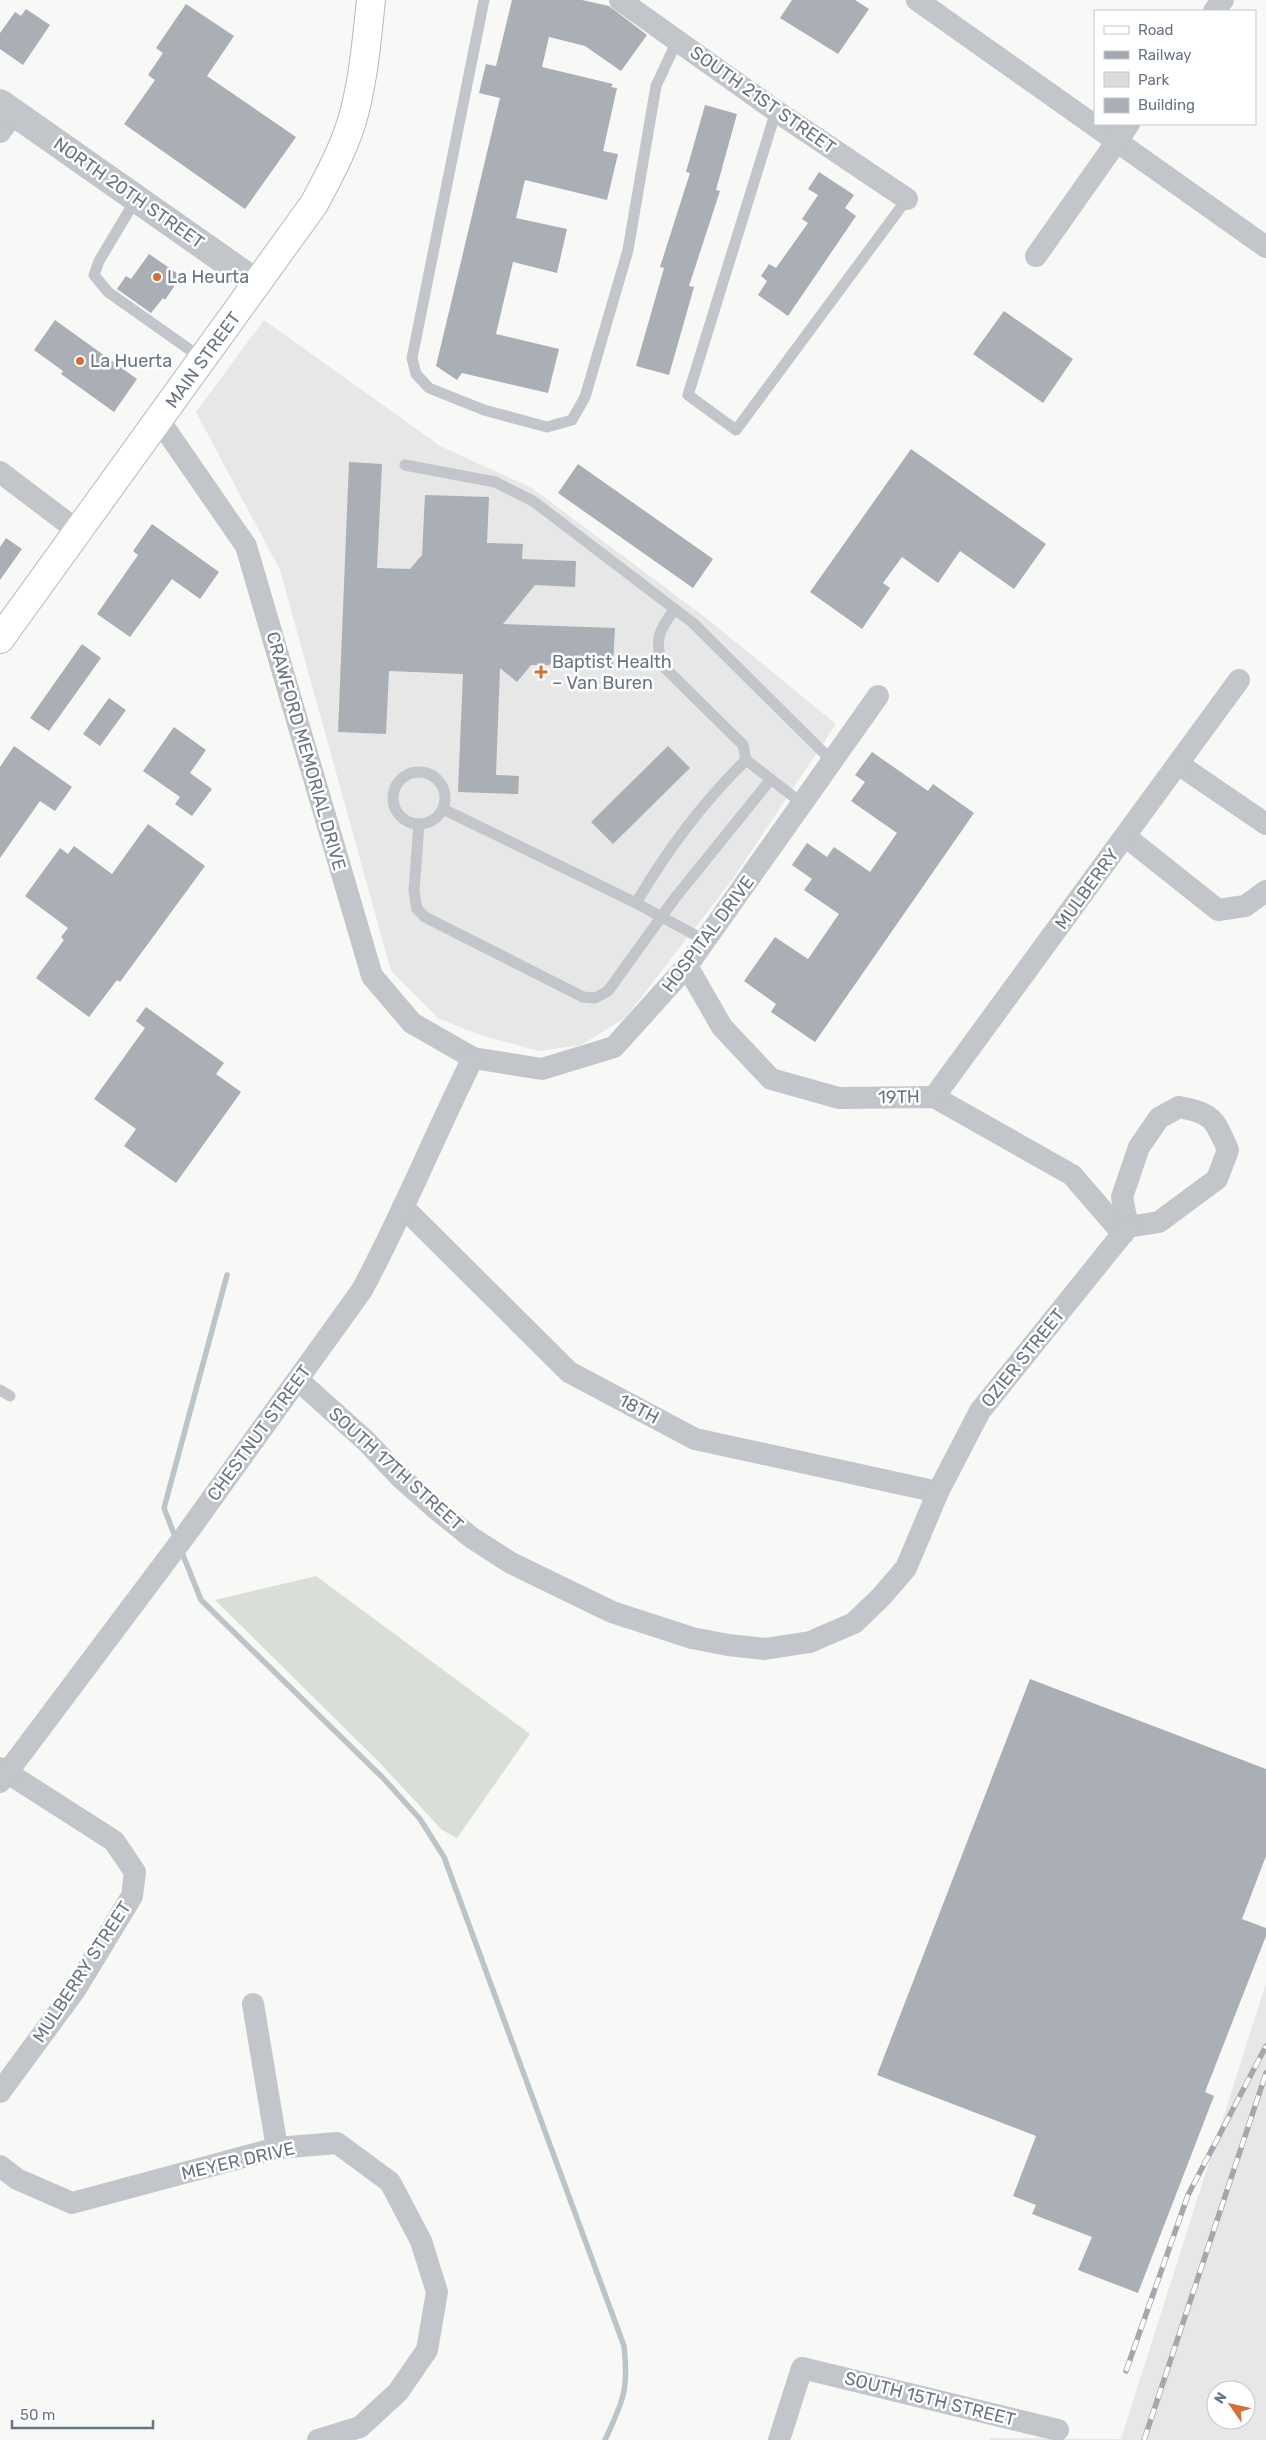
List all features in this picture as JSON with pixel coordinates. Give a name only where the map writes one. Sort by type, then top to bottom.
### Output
[{"type":"main road","name":"MAIN STREET","points":[[0,639],[314,204],[339,154],[355,111],[364,65],[371,0]]},
{"type":"street","name":"SOUTH 21ST STREET","points":[[620,0],[776,111],[907,199]]},
{"type":"street","points":[[916,0],[1094,114]]},
{"type":"street","points":[[1215,10],[1223,0]]},
{"type":"street","name":"NORTH 20TH STREET","points":[[5,116],[136,199],[258,284]]},
{"type":"street","points":[[1112,125],[1266,247]]},
{"type":"street","points":[[1036,256],[1123,132]]},
{"type":"street","name":"CRAWFORD MEMORIAL DRIVE","points":[[159,420],[246,546],[372,976],[412,1023],[474,1058]]},
{"type":"street","points":[[0,472],[78,531]]},
{"type":"street","name":"MULBERRY","points":[[934,1096],[1239,680]]},
{"type":"street","name":"HOSPITAL DRIVE","points":[[474,1058],[542,1069],[614,1047],[687,966],[706,941],[878,696]]},
{"type":"street","points":[[1178,764],[1266,824]]},
{"type":"street","points":[[1126,836],[1218,910],[1245,906],[1266,891]]},
{"type":"street","name":"19TH","points":[[687,966],[722,1027],[771,1079],[839,1098],[934,1096],[1072,1175],[1126,1230]]},
{"type":"street","name":"CHESTNUT STREET","points":[[2,1774],[170,1555],[362,1290],[403,1207],[438,1129],[474,1058]]},
{"type":"street","points":[[1179,1106],[1202,1111],[1218,1126],[1228,1150],[1217,1179],[1159,1222],[1126,1230],[1122,1197],[1139,1147],[1148,1132],[1160,1118],[1179,1106]]},
{"type":"street","name":"18TH","points":[[403,1207],[569,1372],[695,1439],[938,1492]]},
{"type":"street","name":"OZIER STREET","points":[[938,1492],[980,1411],[1126,1230]]},
{"type":"street","name":"SOUTH 17TH STREET","points":[[298,1380],[366,1441],[400,1477],[435,1508],[472,1538],[512,1564],[612,1612],[684,1636],[728,1645],[765,1649],[810,1642],[854,1623],[881,1597],[906,1568],[938,1492]]},
{"type":"street","name":"MULBERRY STREET","points":[[0,2092],[75,1990],[132,1896],[135,1872],[114,1841],[2,1774]]},
{"type":"street","points":[[253,2004],[277,2148]]},
{"type":"street","name":"MEYER DRIVE","points":[[0,2166],[18,2178],[72,2204],[277,2148],[338,2143],[390,2182],[421,2241],[437,2292],[427,2350],[398,2392],[360,2427],[318,2440]]},
{"type":"street","name":"SOUTH 15TH STREET","points":[[779,2440],[802,2368],[1058,2430]]},
{"type":"lane","points":[[484,0],[412,358],[416,374],[429,388],[484,410],[546,427],[572,420],[585,397],[628,250],[656,86],[677,41]]},
{"type":"lane","points":[[776,111],[688,395],[736,430],[907,199]]},
{"type":"lane","points":[[136,199],[99,261],[94,275],[108,292],[203,359]]},
{"type":"lane","points":[[405,465],[495,482],[533,501],[693,623],[833,762]]},
{"type":"lane","points":[[675,610],[662,626],[658,636],[659,656],[664,667],[743,745],[746,760],[804,804]]},
{"type":"lane","points":[[636,903],[651,877],[720,785],[746,760]]},
{"type":"lane","points":[[417,772],[434,777],[444,791],[443,808],[433,820],[419,824],[411,823],[397,812],[393,795],[401,779],[417,772]]},
{"type":"lane","points":[[419,824],[414,891],[417,909],[425,917],[583,997],[595,998],[608,991],[661,916],[771,779]]},
{"type":"lane","points":[[443,808],[636,903],[706,941]]},
{"type":"shaded area","name":"Baptist Health – Van Buren","points":[[264,320],[440,446],[532,488],[710,621],[836,724],[732,880],[626,1017],[581,1045],[539,1051],[480,1035],[438,1018],[391,971],[280,570],[196,412]]},
{"type":"shaded area","points":[[1266,1983],[1266,2440],[989,2440],[990,2438],[1121,2439]]},
{"type":"green space","points":[[316,1576],[530,1734],[457,1838],[442,1830],[380,1763],[215,1600]]},
{"type":"building","points":[[512,0],[582,0],[609,6],[647,35],[621,71],[585,46],[549,37],[542,67],[613,84],[611,87],[617,88],[603,151],[618,154],[607,200],[525,180],[516,218],[567,229],[557,273],[513,262],[496,334],[559,349],[548,393],[462,373],[457,380],[436,366],[500,98],[479,93],[486,64],[496,66]]},
{"type":"building","points":[[792,0],[855,0],[869,9],[838,54],[780,18]]},
{"type":"building","points":[[186,4],[234,36],[207,76],[296,137],[245,209],[124,124],[155,80],[148,75],[163,53],[156,48]]},
{"type":"building","points":[[26,9],[50,25],[23,65],[0,49],[0,33],[15,12],[21,16]]},
{"type":"building","points":[[705,105],[737,114],[716,190],[720,191],[689,286],[694,287],[669,375],[636,366],[664,268],[660,267],[690,173],[686,172]]},
{"type":"building","points":[[819,172],[854,195],[845,208],[856,216],[788,316],[758,295],[767,281],[761,276],[769,264],[776,268],[808,223],[802,219],[818,195],[808,189]]},
{"type":"building","points":[[149,254],[181,276],[165,300],[163,298],[151,313],[117,289],[126,276],[131,279]]},
{"type":"building","points":[[1004,311],[1073,359],[1043,403],[973,354]]},
{"type":"building","name":"La Huerta","points":[[55,320],[137,379],[114,412],[61,374],[63,371],[34,350]]},
{"type":"building","points":[[911,449],[1046,544],[1014,589],[960,551],[938,583],[902,557],[883,583],[890,588],[862,629],[810,592]]},
{"type":"building","points":[[349,462],[382,464],[377,568],[410,569],[422,555],[425,495],[489,497],[487,543],[523,544],[522,559],[576,561],[575,587],[535,585],[503,624],[615,628],[613,664],[552,662],[549,665],[531,665],[517,682],[500,668],[496,775],[519,776],[518,794],[458,792],[463,674],[389,671],[386,734],[338,732]]},
{"type":"building","points":[[578,464],[713,559],[693,588],[558,493]]},
{"type":"building","points":[[152,524],[219,572],[200,599],[172,579],[130,637],[97,614],[138,555],[133,551]]},
{"type":"building","points":[[6,538],[22,549],[0,580],[0,547]]},
{"type":"building","points":[[82,644],[101,658],[49,731],[30,718]]},
{"type":"building","points":[[109,698],[126,710],[100,746],[83,734]]},
{"type":"building","points":[[174,727],[206,750],[190,773],[212,789],[192,816],[175,804],[180,797],[143,771]]},
{"type":"building","points":[[14,746],[72,787],[55,811],[40,801],[0,858],[0,767]]},
{"type":"building","points":[[668,746],[690,768],[613,844],[591,822]]},
{"type":"building","points":[[872,752],[928,791],[933,784],[974,813],[815,1042],[771,1012],[776,1004],[744,981],[775,937],[808,959],[839,914],[804,890],[812,879],[792,865],[807,843],[827,857],[834,847],[870,872],[897,833],[851,801],[865,782],[855,775]]},
{"type":"building","points":[[148,824],[205,866],[120,982],[117,980],[89,1017],[36,978],[64,940],[61,937],[68,928],[25,896],[60,848],[68,854],[74,846],[112,874]]},
{"type":"building","points":[[146,1007],[224,1063],[216,1074],[241,1092],[176,1183],[124,1146],[136,1129],[94,1099],[145,1028],[136,1021]]},
{"type":"building","points":[[1030,1679],[1266,1769],[1266,1856],[1242,1919],[1266,1928],[1266,1936],[1205,2092],[1214,2096],[1138,2293],[1078,2270],[1092,2237],[1032,2214],[1036,2205],[1013,2196],[1036,2136],[877,2075]]},
{"type":"waterway","points":[[176,1539],[164,1508],[227,1275]]},
{"type":"waterway","points":[[181,1550],[201,1600],[383,1778],[420,1819],[444,1857],[624,2346],[626,2374],[623,2395],[605,2440]]},
{"type":"railway","points":[[1126,2371],[1188,2195],[1266,2046]]},
{"type":"railway","points":[[1144,2440],[1266,2073]]},
{"type":"place","name":"La Heurta","points":[[157,277]]},
{"type":"place","name":"La Huerta","points":[[80,361]]},
{"type":"place","name":"Baptist Health – Van Buren","points":[[541,672]]}]
